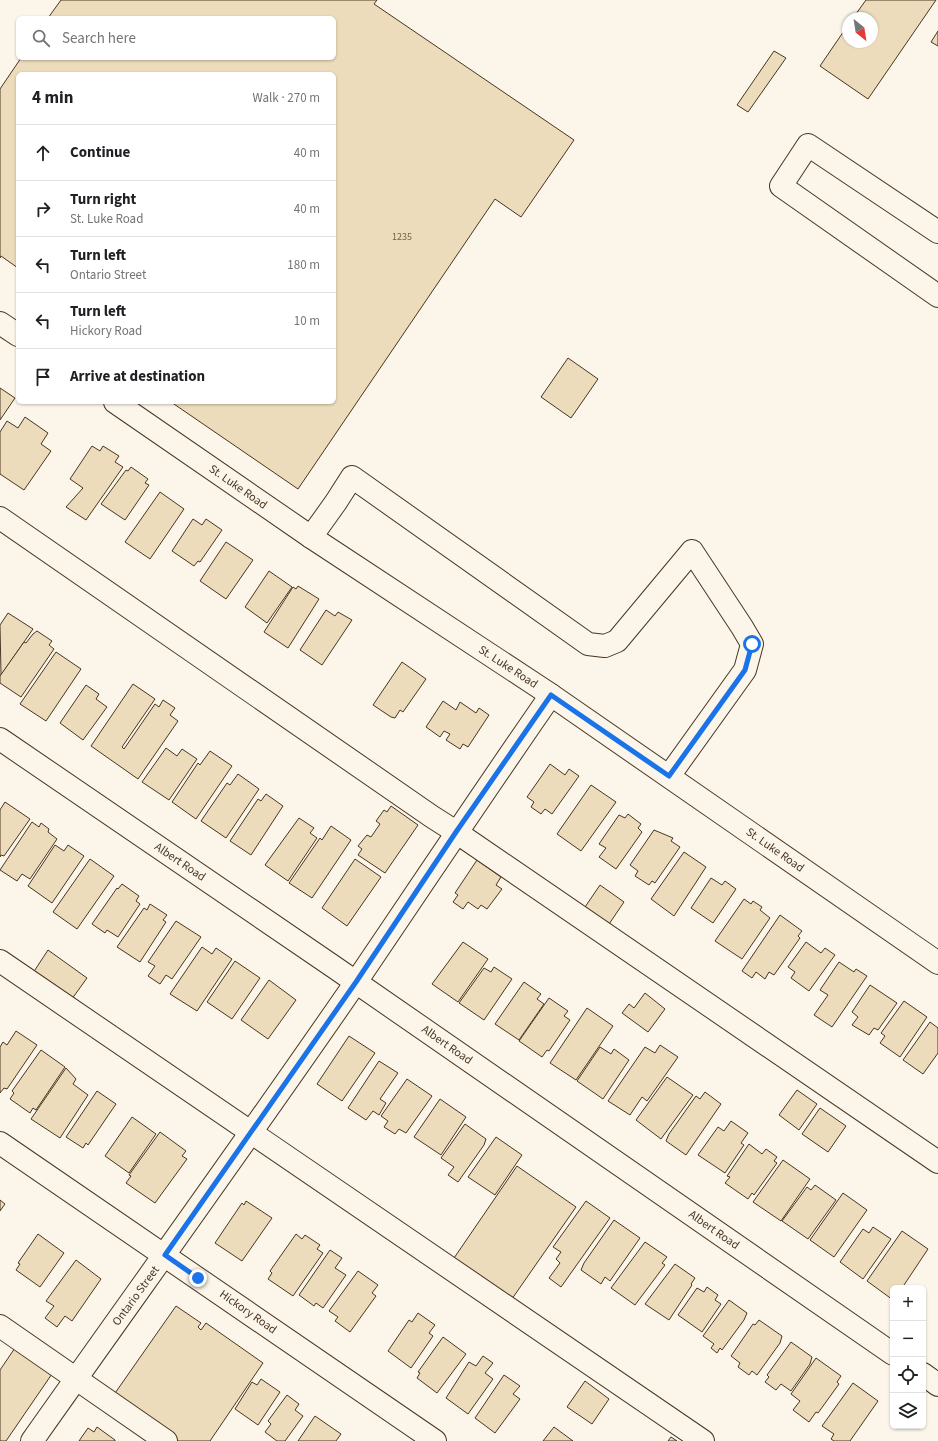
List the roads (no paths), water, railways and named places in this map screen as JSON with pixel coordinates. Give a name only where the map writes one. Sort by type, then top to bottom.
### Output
[{"type":"street","points":[[938,232],[808,145],[781,186],[938,296]]},
{"type":"street","points":[[0,323],[16,334]]},
{"type":"street","name":"St. Luke Road","points":[[118,404],[311,537],[551,695],[938,963]]},
{"type":"street","points":[[311,537],[352,477],[588,644],[605,646],[617,641],[692,551],[752,644],[745,670],[669,776]]},
{"type":"street","points":[[0,518],[431,816],[938,1162]]},
{"type":"street","name":"Ontario Street","points":[[32,1441],[165,1255],[356,982],[456,832],[551,695]]},
{"type":"street","name":"Albert Road","points":[[0,739],[356,982],[890,1352]]},
{"type":"street","points":[[0,961],[703,1441]]},
{"type":"street","name":"Hickory Road","points":[[0,1143],[436,1441]]},
{"type":"street","points":[[0,1326],[166,1441]]},
{"type":"street","points":[[926,1376],[938,1385]]}]
